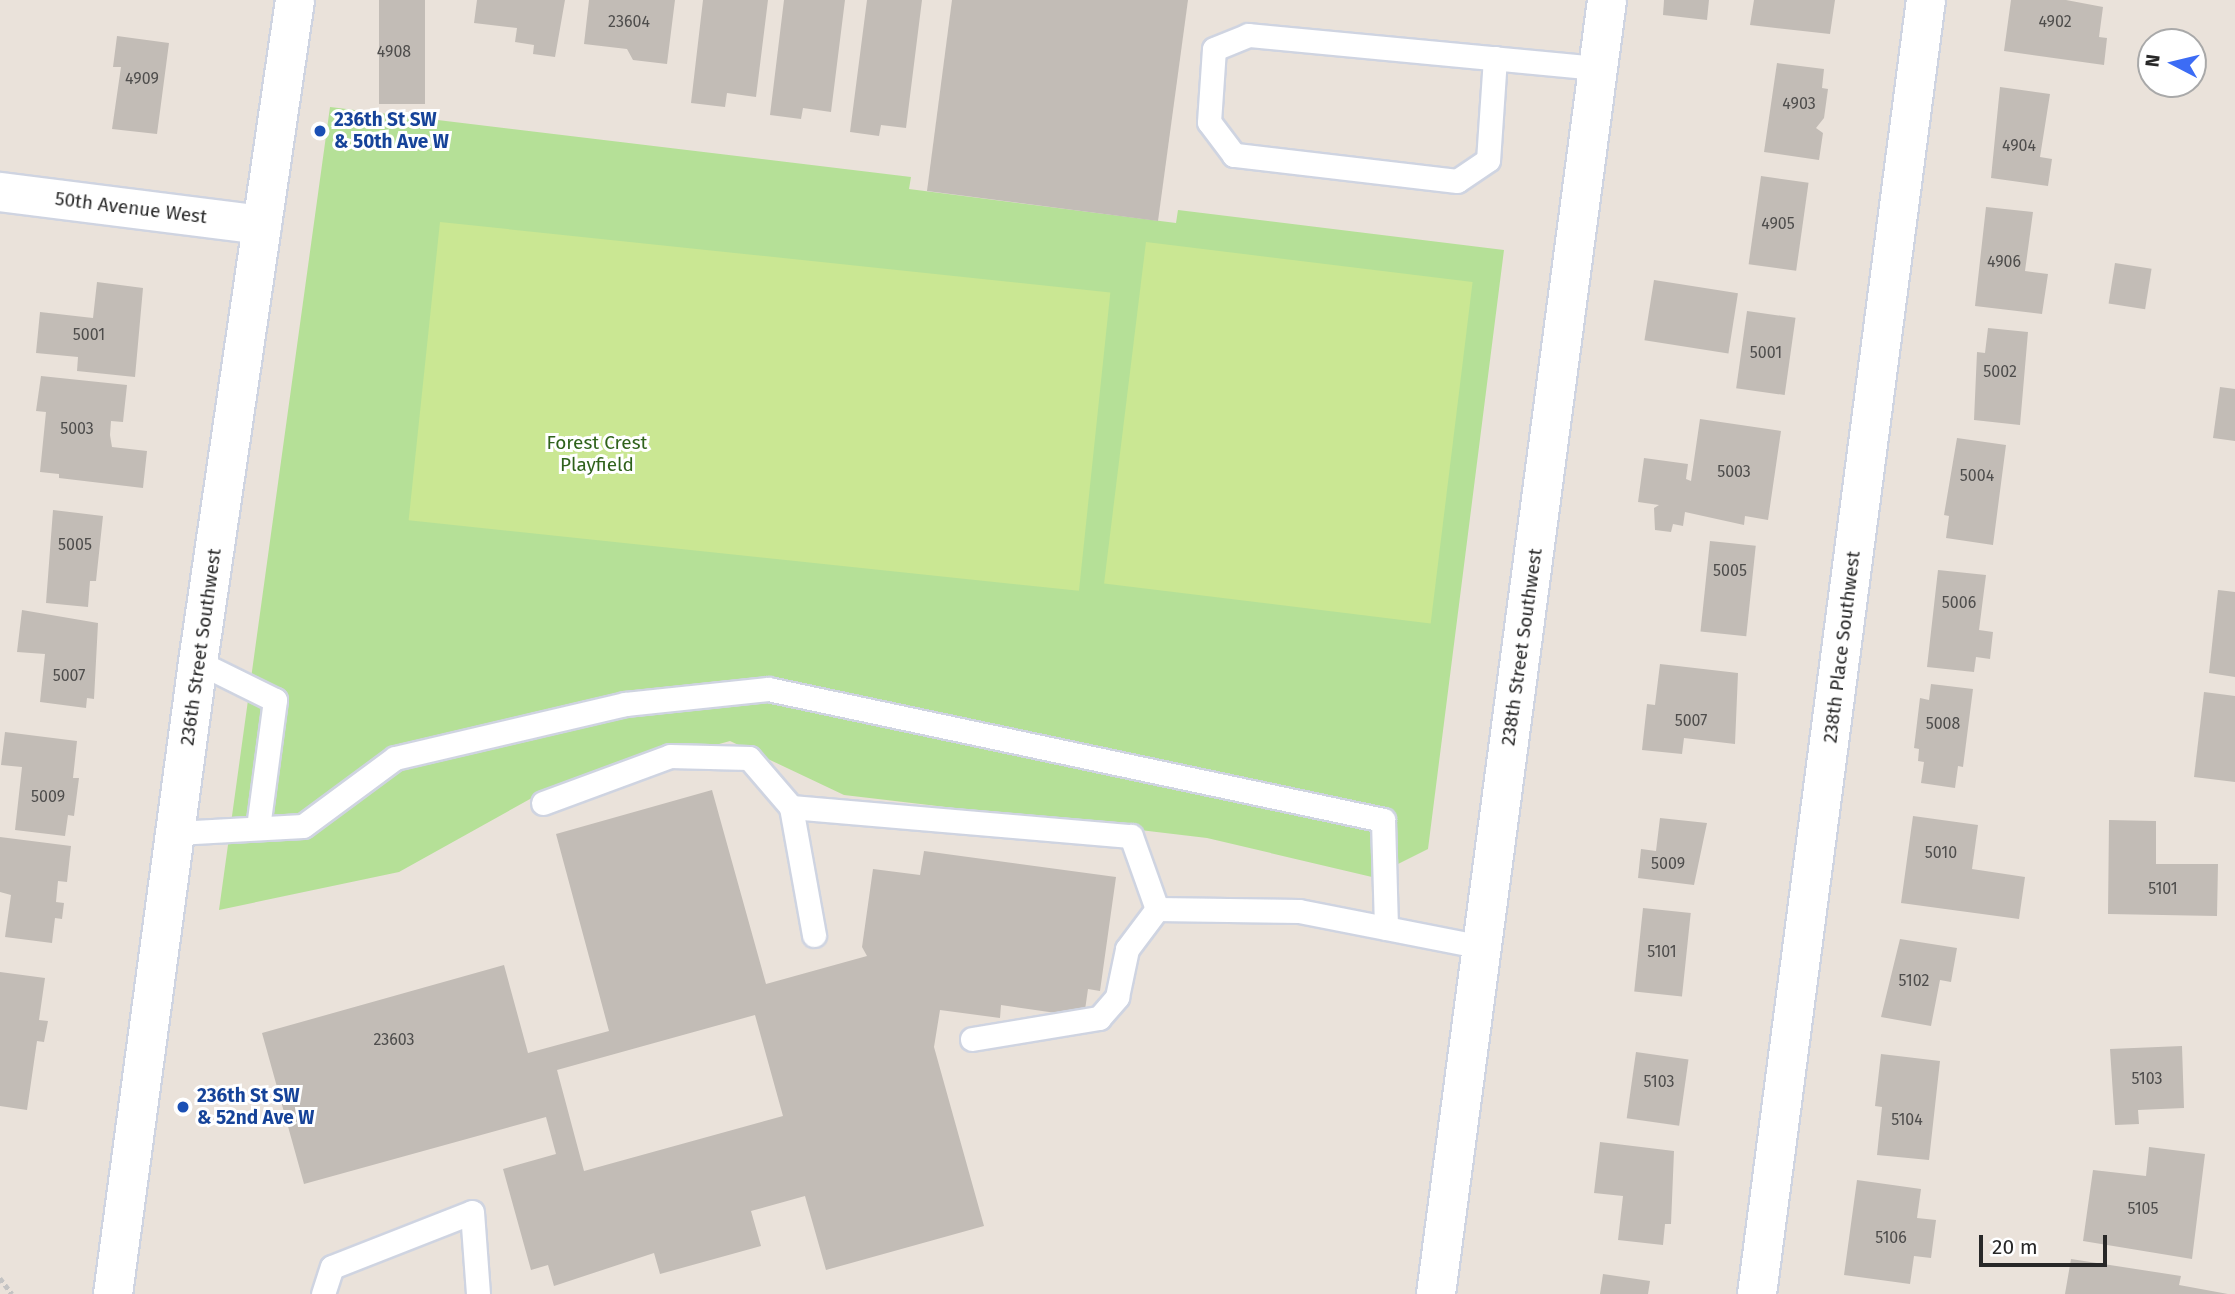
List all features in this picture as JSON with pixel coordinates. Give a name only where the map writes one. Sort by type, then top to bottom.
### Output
[{"type":"street","name":"236th Street Southwest","points":[[113,1294],[198,662],[295,0]]},
{"type":"street","name":"238th Street Southwest","points":[[1436,1294],[1607,0]]},
{"type":"street","name":"238th Place Southwest","points":[[1757,1294],[1926,0]]},
{"type":"street","name":"50th Avenue West","points":[[0,192],[262,225]]},
{"type":"lane","points":[[1495,58],[1488,160],[1457,181],[1234,155],[1209,122],[1214,49],[1248,35],[1495,58],[1598,68]]},
{"type":"lane","points":[[198,662],[275,699],[258,828]]},
{"type":"lane","points":[[176,833],[303,826],[395,758],[625,704],[768,689],[1383,820],[1386,928]]},
{"type":"lane","points":[[543,803],[670,756],[749,758],[791,807],[814,934]]},
{"type":"lane","points":[[791,807],[1132,835],[1157,909]]},
{"type":"lane","points":[[1157,909],[1299,911],[1482,947]]},
{"type":"lane","points":[[972,1039],[1099,1018],[1117,997],[1127,949],[1157,909]]},
{"type":"lane","points":[[324,1294],[332,1267],[472,1212],[478,1294]]},
{"type":"path","points":[[0,1278],[12,1294]]},
{"type":"green space","name":"Forest Crest Playfield","points":[[330,107],[911,177],[909,189],[1176,223],[1178,210],[1504,250],[1428,849],[1372,877],[1207,838],[844,795],[730,741],[539,794],[399,872],[219,910]]},
{"type":"green space","points":[[440,222],[1110,292],[1079,591],[409,520]]},
{"type":"green space","points":[[1146,242],[1473,282],[1431,624],[1104,583]]},
{"type":"building","points":[[379,0],[425,0],[425,104],[379,104]]},
{"type":"building","points":[[477,0],[565,0],[555,57],[533,54],[534,45],[515,42],[517,28],[474,23]]},
{"type":"building","points":[[589,0],[675,0],[667,64],[633,60],[627,49],[584,44]]},
{"type":"building","points":[[703,0],[768,0],[756,97],[727,93],[725,107],[691,103]]},
{"type":"building","points":[[784,0],[845,0],[831,112],[803,108],[801,119],[770,115]]},
{"type":"building","points":[[867,0],[922,0],[906,128],[881,125],[879,136],[850,132]]},
{"type":"building","points":[[952,0],[1188,0],[1158,221],[927,191]]},
{"type":"building","points":[[1664,0],[1709,0],[1707,20],[1663,15]]},
{"type":"building","points":[[1754,0],[1835,0],[1830,34],[1750,25]]},
{"type":"building","points":[[2011,0],[2066,0],[2103,7],[2099,37],[2107,38],[2104,65],[2004,51]]},
{"type":"building","points":[[117,36],[169,43],[157,134],[112,129],[121,67],[113,67]]},
{"type":"building","points":[[1777,63],[1824,69],[1822,88],[1828,89],[1824,118],[1816,128],[1823,133],[1819,160],[1764,152]]},
{"type":"building","points":[[2000,87],[2050,94],[2040,157],[2052,159],[2048,186],[1991,178]]},
{"type":"building","points":[[1761,176],[1809,183],[1796,271],[1749,264]]},
{"type":"building","points":[[1986,207],[2033,212],[2025,271],[2048,274],[2042,314],[1975,306]]},
{"type":"building","points":[[2115,263],[2152,269],[2145,309],[2109,303]]},
{"type":"building","points":[[1654,280],[1738,293],[1728,354],[1644,340]]},
{"type":"building","points":[[97,282],[143,288],[135,377],[77,371],[78,357],[36,353],[40,312],[93,318]]},
{"type":"building","points":[[1747,311],[1796,318],[1785,395],[1736,388]]},
{"type":"building","points":[[1988,328],[2028,332],[2020,425],[1974,420],[1977,352],[1985,353]]},
{"type":"building","points":[[41,376],[127,385],[123,422],[111,421],[110,435],[112,447],[147,451],[143,488],[59,478],[59,474],[40,472],[46,412],[36,411]]},
{"type":"building","points":[[2220,387],[2235,389],[2235,441],[2213,438]]},
{"type":"building","points":[[1700,419],[1781,431],[1768,520],[1745,516],[1744,525],[1685,512],[1683,526],[1673,524],[1671,532],[1655,530],[1654,508],[1659,505],[1638,502],[1644,458],[1688,464],[1686,479],[1691,481]]},
{"type":"building","points":[[1957,438],[2006,445],[1993,545],[1946,538],[1949,516],[1944,515]]},
{"type":"building","points":[[53,510],[103,516],[96,581],[90,581],[88,607],[46,603]]},
{"type":"building","points":[[1710,541],[1756,546],[1746,636],[1700,632]]},
{"type":"building","points":[[1938,570],[1986,575],[1979,630],[1993,632],[1990,659],[1976,657],[1974,672],[1927,667]]},
{"type":"building","points":[[2218,590],[2235,592],[2235,677],[2209,673]]},
{"type":"building","points":[[22,610],[98,623],[94,699],[87,698],[86,708],[40,702],[45,654],[17,652]]},
{"type":"building","points":[[1660,664],[1738,673],[1735,744],[1684,738],[1682,754],[1642,750],[1647,704],[1655,705]]},
{"type":"building","points":[[1931,684],[1973,689],[1963,767],[1958,766],[1955,788],[1921,783],[1924,762],[1918,761],[1919,749],[1914,748],[1920,698],[1929,700]]},
{"type":"building","points":[[2204,692],[2235,696],[2235,782],[2194,777]]},
{"type":"building","points":[[5,732],[77,741],[73,778],[79,778],[74,816],[68,815],[65,836],[15,830],[22,767],[1,765]]},
{"type":"building","points":[[712,790],[766,984],[867,956],[862,947],[873,869],[920,875],[924,851],[1116,877],[1100,991],[1088,989],[1084,1017],[1001,1005],[1000,1018],[940,1010],[934,1047],[984,1226],[826,1270],[805,1196],[751,1211],[761,1246],[660,1274],[654,1253],[554,1286],[548,1265],[531,1270],[503,1169],[556,1154],[546,1117],[304,1184],[262,1033],[504,965],[528,1053],[609,1031],[556,834]],"holes":[[[755,1015],[783,1116],[584,1171],[557,1070]]]},
{"type":"building","points":[[1913,816],[1978,825],[1972,869],[2025,877],[2019,919],[1901,903]]},
{"type":"building","points":[[1660,818],[1707,823],[1694,885],[1638,878],[1641,849],[1656,851]]},
{"type":"building","points":[[2109,820],[2156,821],[2156,864],[2218,864],[2217,916],[2108,914]]},
{"type":"building","points":[[0,837],[71,846],[67,882],[58,881],[56,902],[64,903],[62,919],[55,918],[52,943],[5,937],[11,895],[0,892]]},
{"type":"building","points":[[1643,908],[1691,913],[1682,997],[1634,992]]},
{"type":"building","points":[[1900,939],[1957,948],[1951,982],[1940,980],[1931,1026],[1881,1017]]},
{"type":"building","points":[[0,972],[45,978],[39,1020],[48,1021],[44,1042],[37,1041],[27,1110],[0,1106]]},
{"type":"building","points":[[2182,1046],[2184,1108],[2138,1110],[2139,1124],[2115,1125],[2110,1049]]},
{"type":"building","points":[[1636,1052],[1688,1059],[1679,1126],[1627,1118]]},
{"type":"building","points":[[1881,1054],[1940,1061],[1929,1160],[1877,1155],[1882,1107],[1875,1106]]},
{"type":"building","points":[[1600,1142],[1674,1151],[1671,1224],[1665,1224],[1663,1245],[1618,1240],[1623,1196],[1594,1193]]},
{"type":"building","points":[[2149,1147],[2205,1154],[2192,1259],[2083,1241],[2093,1170],[2146,1176]]},
{"type":"building","points":[[1857,1180],[1921,1189],[1917,1218],[1936,1220],[1931,1258],[1914,1256],[1910,1284],[1844,1275]]},
{"type":"building","points":[[2071,1259],[2181,1276],[2179,1285],[2228,1294],[2065,1294]]},
{"type":"building","points":[[1603,1274],[1650,1281],[1648,1294],[1600,1294]]},
{"type":"place","name":"236th St SW & 50th Ave W","points":[[320,131]]},
{"type":"place","name":"236th St SW & 52nd Ave W","points":[[183,1107]]}]
